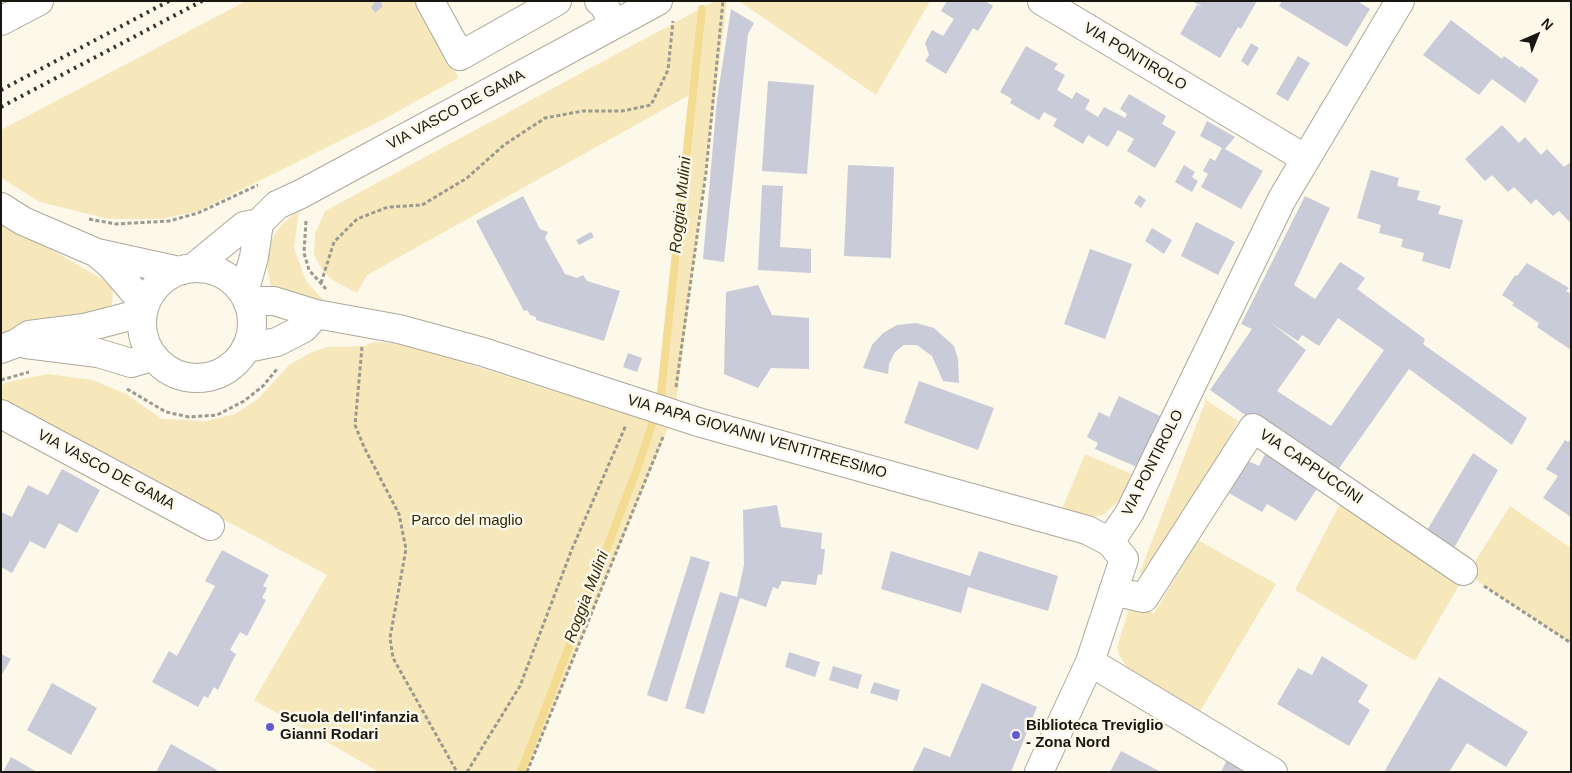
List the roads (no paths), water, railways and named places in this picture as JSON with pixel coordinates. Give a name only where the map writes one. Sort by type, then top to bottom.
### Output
[{"type":"street","points":[[1,21],[39,1]]},
{"type":"street","points":[[430,1],[460,56],[557,1]]},
{"type":"street","points":[[599,1],[604,5],[614,25]]},
{"type":"street","name":"VIA PONTIROLO","points":[[1042,1],[1306,159]]},
{"type":"street","name":"VIA PONTIROLO","points":[[1110,542],[1130,512],[1282,199],[1400,1]]},
{"type":"street","name":"VIA VASCO DE GAMA","points":[[186,269],[244,226],[259,223],[277,205],[301,194],[614,25],[666,9]]},
{"type":"street","points":[[1,207],[23,222],[97,253],[186,269],[207,269],[222,273],[234,282],[245,297],[251,310],[252,330],[248,348],[229,369],[221,374],[203,379],[184,378],[166,370],[152,357],[143,340],[143,309],[155,286],[166,277],[186,269]]},
{"type":"street","points":[[245,297],[259,223]]},
{"type":"street","points":[[97,253],[110,265],[143,309]]},
{"type":"street","name":"VIA PAPA GIOVANNI VENTITREESIMO","points":[[245,297],[274,301],[316,314],[365,322],[483,352],[698,422],[1087,530],[1110,542]]},
{"type":"street","points":[[9,346],[29,335],[84,328],[143,309]]},
{"type":"street","points":[[248,348],[278,342],[304,328],[316,314]]},
{"type":"street","points":[[9,346],[98,353],[131,363],[152,357]]},
{"type":"street","name":"VIA VASCO DE GAMA","points":[[1,414],[210,526]]},
{"type":"street","name":"VIA CAPPUCCINI","points":[[1113,591],[1144,598],[1253,428],[1463,571]]},
{"type":"street","points":[[1039,772],[1090,662],[1124,559],[1110,542]]},
{"type":"street","points":[[1090,662],[1273,772]]},
{"type":"waterway","name":"Roggia Mulini","points":[[660,402],[702,9]]},
{"type":"waterway","name":"Roggia Mulini","points":[[521,772],[639,464],[653,422]]},
{"type":"railway","points":[[1,90],[169,1]]},
{"type":"railway","points":[[1,107],[202,1]]},
{"type":"place","name":"Scuola dell'infanzia Gianni Rodari","points":[[270,727]]},
{"type":"place","name":"Biblioteca Treviglio - Zona Nord","points":[[1016,735]]},
{"type":"park label","name":"Parco del maglio","points":[[467,521]]}]
